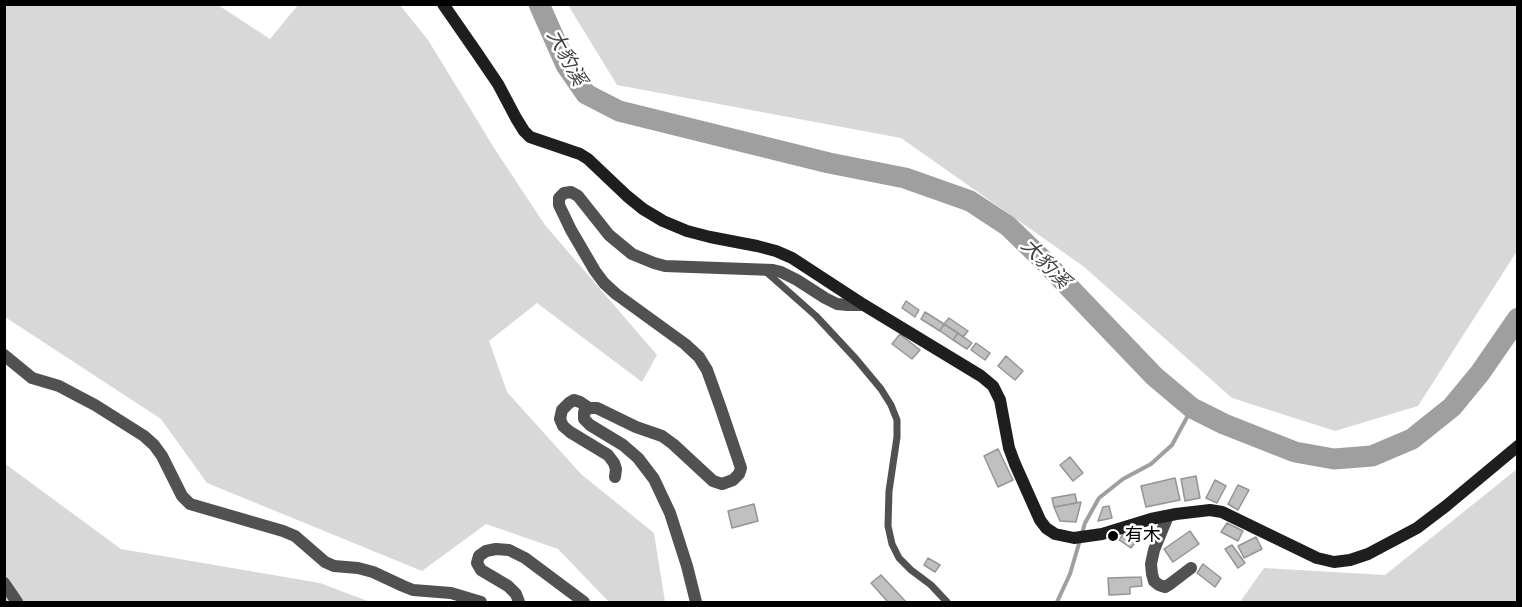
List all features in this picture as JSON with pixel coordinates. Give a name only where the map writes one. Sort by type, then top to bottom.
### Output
[{"type":"street","points":[[443,4],[498,84],[516,118],[530,137],[580,154],[588,159],[627,196],[663,221],[687,231],[757,246],[792,258],[981,376],[993,386],[1000,399],[1009,448],[1040,520],[1055,534],[1074,538],[1102,534],[1168,516],[1201,510],[1222,512],[1317,558],[1334,561],[1350,560],[1368,555],[1417,528],[1518,446]]},
{"type":"street","points":[[615,477],[615,463],[608,455],[563,426],[560,419],[562,410],[568,403],[574,400],[580,402],[589,408],[597,408],[636,427],[662,436],[713,481],[722,484],[733,480],[741,468],[707,370],[699,357],[604,283],[571,230],[559,205],[559,198],[564,193],[571,192],[578,196],[609,235],[632,254],[654,263],[664,266],[763,269],[781,272],[837,303],[864,305]]},
{"type":"street","points":[[4,355],[32,378],[59,386],[95,405],[144,436],[162,456],[182,496],[190,504],[295,536],[325,562],[334,566],[372,572],[414,590],[451,593],[482,603]]},
{"type":"street","points":[[589,408],[584,412],[584,419],[623,445],[638,458],[654,479],[670,513],[696,603]]},
{"type":"street","points":[[1168,516],[1153,557],[1154,581],[1165,586],[1191,568]]},
{"type":"street","points":[[519,603],[516,594],[508,586],[481,570],[477,563],[479,556],[486,551],[496,549],[509,550],[525,558],[584,603]]},
{"type":"street","points":[[4,583],[17,603]]},
{"type":"lane","points":[[763,269],[816,316],[856,359],[891,405],[897,420],[897,437],[889,491],[888,526],[892,544],[899,558],[931,585],[947,603]]},
{"type":"shaded area","points":[[4,5],[218,5],[270,39],[298,5],[400,5],[428,40],[496,151],[545,225],[657,355],[642,382],[537,303],[489,341],[507,392],[581,474],[654,533],[665,602],[609,602],[558,549],[486,524],[422,571],[207,483],[161,419],[5,317]]},
{"type":"shaded area","points":[[568,5],[1517,5],[1517,251],[1418,406],[1335,431],[1232,398],[1083,266],[901,138],[617,85]]},
{"type":"shaded area","points":[[4,463],[121,549],[320,583],[370,602],[5,602]]},
{"type":"shaded area","points":[[1517,469],[1517,602],[1240,602],[1264,568],[1385,575]]},
{"type":"building","points":[[906,301],[919,310],[915,317],[902,308]]},
{"type":"building","points":[[925,312],[944,324],[940,331],[921,319]]},
{"type":"building","points":[[949,318],[968,331],[963,337],[944,324]]},
{"type":"building","points":[[944,324],[958,333],[953,340],[940,331]]},
{"type":"building","points":[[958,333],[972,343],[967,349],[953,340]]},
{"type":"building","points":[[900,334],[920,350],[912,359],[892,344]]},
{"type":"building","points":[[976,343],[990,353],[985,360],[971,350]]},
{"type":"building","points":[[1006,356],[1023,371],[1015,380],[998,366]]},
{"type":"building","points":[[998,449],[1013,480],[998,487],[984,456]]},
{"type":"building","points":[[1070,457],[1083,473],[1073,481],[1060,465]]},
{"type":"building","points":[[1196,476],[1200,498],[1185,501],[1181,479]]},
{"type":"building","points":[[1175,478],[1180,500],[1146,507],[1141,486]]},
{"type":"building","points":[[1215,480],[1226,486],[1217,503],[1206,498]]},
{"type":"building","points":[[1238,485],[1249,490],[1238,510],[1228,504]]},
{"type":"building","points":[[1075,494],[1077,503],[1054,507],[1052,498]]},
{"type":"building","points":[[1081,502],[1076,522],[1060,521],[1054,507]]},
{"type":"building","points":[[754,504],[758,521],[732,528],[728,511]]},
{"type":"building","points":[[1109,506],[1112,518],[1098,521],[1103,507]]},
{"type":"building","points":[[1227,523],[1243,531],[1238,541],[1221,532]]},
{"type":"building","points":[[1132,531],[1140,536],[1131,548],[1119,540],[1123,534],[1128,537]]},
{"type":"building","points":[[1190,531],[1199,544],[1173,562],[1164,549]]},
{"type":"building","points":[[1256,537],[1262,549],[1244,558],[1238,546]]},
{"type":"building","points":[[1232,545],[1245,563],[1238,568],[1225,549]]},
{"type":"building","points":[[928,558],[940,565],[935,572],[924,565]]},
{"type":"building","points":[[1203,564],[1221,578],[1215,587],[1197,573]]},
{"type":"building","points":[[881,575],[906,602],[888,602],[871,583]]},
{"type":"building","points":[[1141,577],[1142,586],[1130,587],[1130,594],[1109,595],[1108,578]]},
{"type":"waterway","name":"大豹溪","points":[[539,4],[566,65],[586,94],[619,111],[829,163],[905,178],[970,201],[1008,226],[1154,376],[1192,408],[1224,424],[1295,452],[1334,459],[1372,456],[1412,439],[1452,407],[1480,373],[1518,318]]},
{"type":"waterway","points":[[1057,602],[1070,574],[1085,523],[1099,498],[1123,479],[1151,464],[1172,445],[1192,408]]},
{"type":"place","name":"有木","points":[[1113,536]]}]
